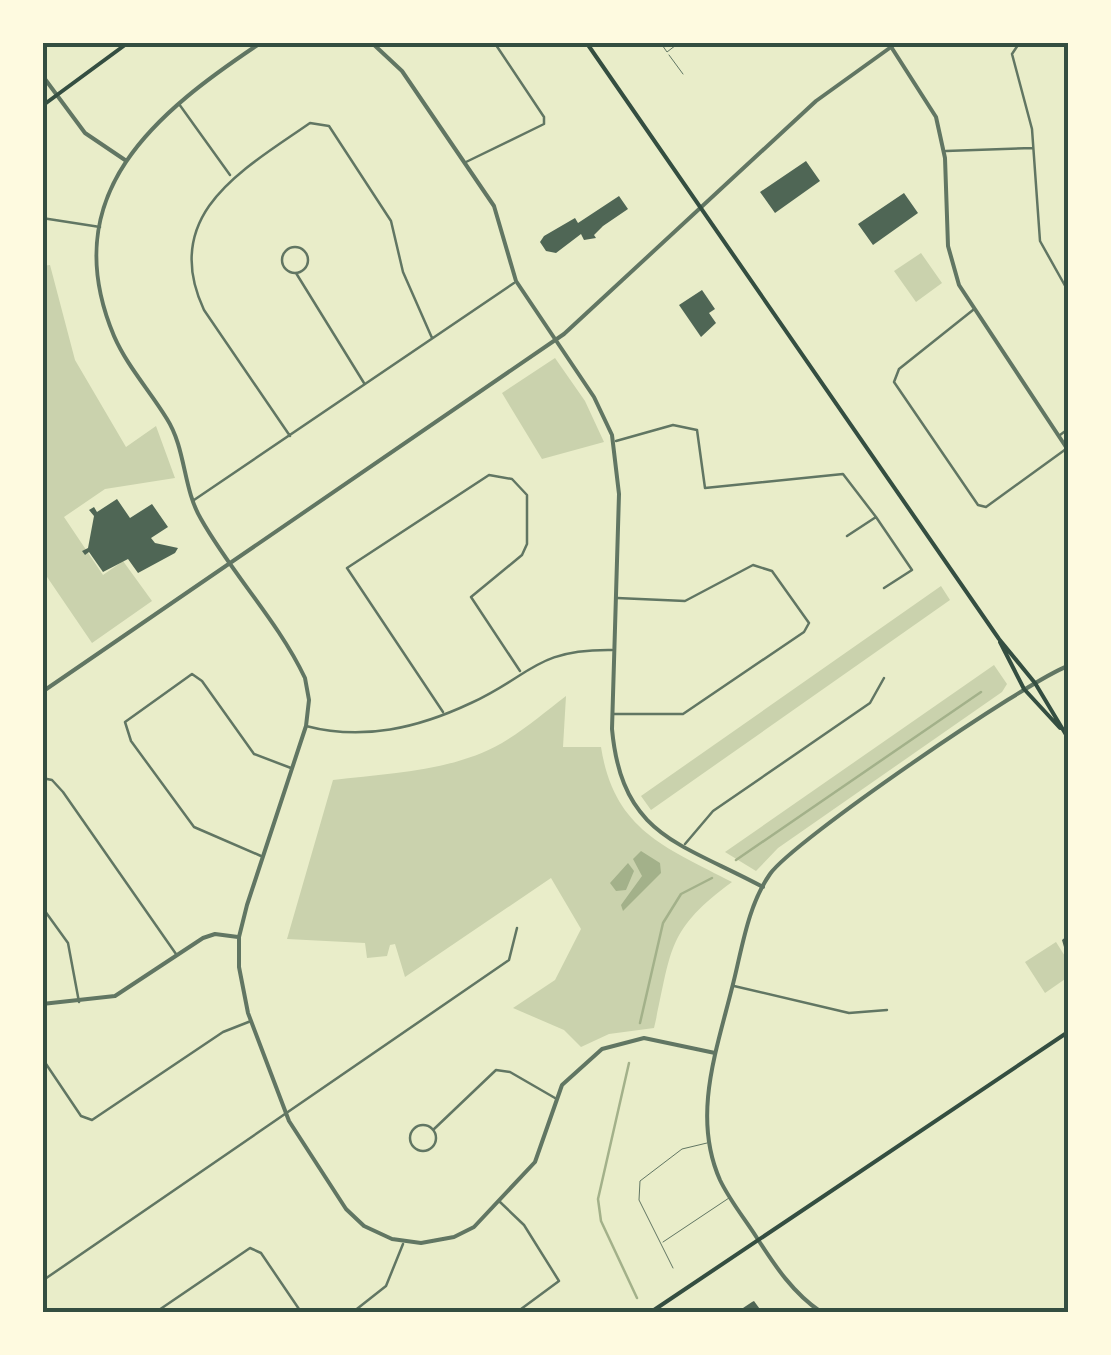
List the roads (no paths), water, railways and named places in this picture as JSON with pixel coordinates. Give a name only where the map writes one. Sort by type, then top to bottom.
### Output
[{"type":"main road","points":[[42,106],[129,42]]},
{"type":"main road","points":[[586,42],[999,639],[1035,682],[1068,738]]},
{"type":"main road","points":[[999,639],[1024,690],[1063,731]]},
{"type":"main road","points":[[652,1312],[1068,1032]]},
{"type":"street","points":[[262,42],[151,126],[124,160],[101,227],[99,273],[107,314],[128,362],[172,427],[193,501],[299,665],[309,700],[306,726],[240,937],[241,983],[286,1112],[300,1142],[346,1209],[374,1232],[404,1242],[432,1242],[464,1233],[500,1202],[535,1162],[556,1098],[579,1065],[616,1042],[651,1038],[716,1052]]},
{"type":"street","points":[[370,42],[402,71],[466,162],[500,222],[516,281],[600,407],[614,441],[619,494],[612,714],[615,766],[629,799],[650,825],[763,886]]},
{"type":"street","points":[[466,162],[544,124],[544,117],[494,42]]},
{"type":"street","points":[[42,692],[556,340],[626,282],[816,101],[898,42]]},
{"type":"street","points":[[1020,42],[1012,54],[1034,148],[1040,241],[1068,291]]},
{"type":"street","points":[[890,45],[930,102],[944,151],[950,256],[973,310],[1068,449],[986,506],[971,499],[948,454],[894,382],[899,369],[973,310]]},
{"type":"street","points":[[42,75],[85,133],[124,160]]},
{"type":"street","points":[[178,103],[232,177]]},
{"type":"street","points":[[290,436],[204,310],[192,257],[204,210],[232,177],[310,123],[329,126],[391,221],[403,272],[432,338]]},
{"type":"street","points":[[944,151],[1034,148]]},
{"type":"street","points":[[42,218],[101,227]]},
{"type":"street","points":[[296,274],[306,267],[308,259],[301,248],[292,247],[282,255],[282,264],[296,274],[365,385]]},
{"type":"street","points":[[193,501],[516,281]]},
{"type":"street","points":[[614,441],[673,426],[697,430],[705,488],[844,474],[912,570],[884,588]]},
{"type":"street","points":[[1059,436],[1068,429]]},
{"type":"street","points":[[443,712],[346,568],[489,474],[512,478],[527,495],[527,544],[517,561],[471,597],[520,671]]},
{"type":"street","points":[[846,536],[876,517]]},
{"type":"street","points":[[612,714],[663,716],[689,711],[804,632],[810,623],[772,571],[752,565],[684,600],[616,598]]},
{"type":"street","points":[[306,726],[347,735],[368,735],[477,700],[520,671],[572,650],[613,650]]},
{"type":"street","points":[[817,1312],[794,1290],[730,1198],[707,1143],[707,1102],[745,931],[772,872],[806,841],[1035,682],[1068,666]]},
{"type":"street","points":[[262,857],[194,828],[130,740],[125,722],[192,674],[202,681],[254,754],[292,769]]},
{"type":"street","points":[[684,846],[713,811],[870,702],[884,678]]},
{"type":"street","points":[[42,778],[63,792],[176,954]]},
{"type":"street","points":[[42,907],[68,943],[79,1002]]},
{"type":"street","points":[[42,1281],[509,960],[517,928]]},
{"type":"street","points":[[42,1004],[116,996],[208,936],[240,937]]},
{"type":"street","points":[[733,986],[849,1014],[887,1010]]},
{"type":"street","points":[[42,1058],[81,1116],[92,1120],[222,1032],[252,1020]]},
{"type":"street","points":[[433,1130],[496,1070],[510,1072],[556,1098]]},
{"type":"street","points":[[421,1125],[433,1130],[436,1138],[430,1149],[422,1152],[412,1145],[413,1129],[421,1125]]},
{"type":"street","points":[[500,1202],[524,1225],[560,1281],[516,1312]]},
{"type":"street","points":[[353,1312],[386,1286],[404,1242]]},
{"type":"street","points":[[156,1312],[250,1248],[261,1254],[302,1312]]},
{"type":"lane","points":[[660,42],[683,74]]},
{"type":"lane","points":[[667,52],[680,42]]},
{"type":"lane","points":[[673,1268],[639,1200],[640,1181],[682,1149],[707,1143]]},
{"type":"lane","points":[[660,1244],[730,1198]]},
{"type":"waterway","points":[[736,860],[981,692]]},
{"type":"waterway","points":[[640,1023],[663,923],[681,894],[712,878]]},
{"type":"waterway","points":[[629,1063],[598,1199],[601,1221],[637,1298]]}]
